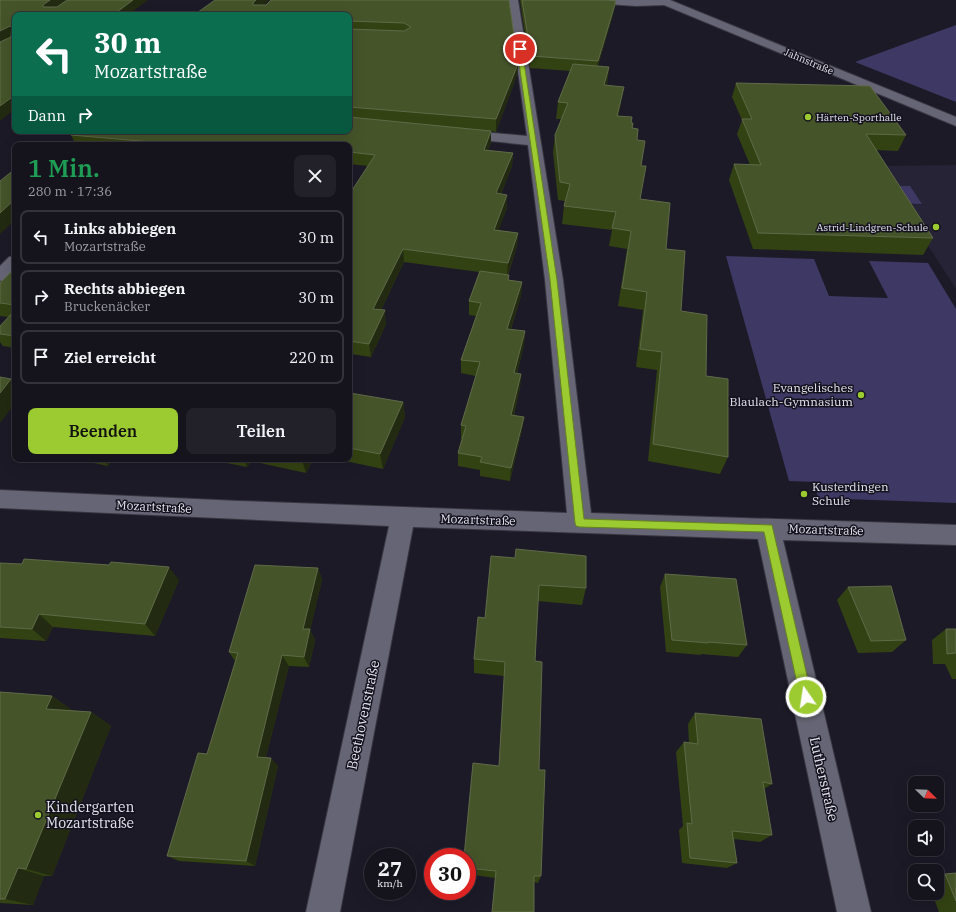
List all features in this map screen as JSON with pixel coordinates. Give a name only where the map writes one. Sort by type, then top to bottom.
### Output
[{"type":"street","points":[[514,0],[512,5],[534,140],[554,280],[580,523]]},
{"type":"street","points":[[592,0],[636,3],[663,1]]},
{"type":"street","name":"Jahnstraße","points":[[663,1],[956,122]]},
{"type":"street","points":[[449,133],[534,140]]},
{"type":"street","points":[[0,276],[12,264]]},
{"type":"street","name":"Mozartstraße","points":[[0,499],[137,507],[403,518],[768,528],[956,535]]},
{"type":"street","name":"Beethovenstraße","points":[[323,912],[403,518]]},
{"type":"street","name":"Lutherstraße","points":[[768,528],[854,912]]},
{"type":"shaded area","points":[[956,25],[956,102],[855,62]]},
{"type":"shaded area","name":"Astrid-Lindgren-Schule","points":[[956,165],[956,289],[877,166]]},
{"type":"shaded area","points":[[889,186],[910,186],[922,204],[900,203]]},
{"type":"shaded area","name":"Evangelisches Blaulach-Gymnasium","points":[[726,256],[814,259],[829,296],[888,298],[869,261],[928,263],[956,309],[956,503],[818,498],[814,482],[789,481]]},
{"type":"building","points":[[0,0],[50,0],[43,5],[43,7],[57,7],[67,0],[133,0],[117,12],[12,12],[12,27],[10,26],[0,31]]},
{"type":"building","points":[[215,0],[256,0],[253,5],[266,5],[271,0],[509,0],[518,64],[496,119],[352,107],[352,29],[404,31],[411,27],[404,23],[352,21],[352,12],[198,12]]},
{"type":"building","points":[[522,0],[616,1],[598,61],[531,56]]},
{"type":"building","points":[[12,27],[12,97],[0,106],[0,42],[11,37]]},
{"type":"building","points":[[573,64],[609,67],[604,85],[624,87],[617,116],[632,117],[632,128],[638,129],[637,140],[645,141],[641,166],[646,166],[640,199],[670,203],[666,249],[685,251],[681,311],[707,315],[706,376],[728,379],[728,457],[653,444],[662,352],[640,349],[647,292],[622,288],[631,231],[612,228],[616,212],[564,206],[570,184],[560,182],[555,135],[568,103],[558,102]]},
{"type":"building","points":[[736,83],[870,86],[906,135],[866,134],[933,238],[758,233],[734,164],[761,165],[742,119],[752,119]]},
{"type":"building","points":[[352,117],[491,131],[484,150],[513,153],[496,193],[507,195],[494,230],[518,233],[508,263],[403,249],[373,309],[385,310],[369,344],[352,341],[352,190],[375,155],[352,152],[352,142],[152,142],[71,135],[352,134]]},
{"type":"building","points":[[12,171],[12,202],[0,213],[0,181]]},
{"type":"building","points":[[480,271],[509,275],[508,280],[522,282],[507,329],[525,331],[514,373],[521,374],[511,415],[524,417],[511,468],[480,462],[482,457],[458,453],[466,426],[461,425],[480,362],[461,360],[481,303],[469,301]]},
{"type":"building","points":[[12,272],[12,305],[0,303],[0,283]]},
{"type":"building","points":[[12,313],[12,336],[0,334],[0,326]]},
{"type":"building","points":[[0,377],[11,379],[0,393]]},
{"type":"building","points":[[352,393],[403,402],[380,454],[352,449]]},
{"type":"building","points":[[516,549],[586,556],[586,588],[539,585],[535,661],[542,662],[539,770],[545,770],[541,876],[534,876],[534,912],[492,912],[496,871],[476,869],[476,848],[465,848],[473,763],[499,766],[505,662],[474,659],[478,617],[485,618],[491,556],[515,558]]},
{"type":"building","points":[[24,559],[109,565],[111,562],[169,567],[145,624],[39,614],[32,629],[0,627],[0,563],[22,564]]},
{"type":"building","points":[[255,565],[318,568],[303,629],[310,629],[304,657],[282,655],[257,757],[271,758],[246,861],[167,856],[198,753],[207,754],[238,653],[229,652]]},
{"type":"building","points":[[665,574],[736,579],[747,645],[672,640]]},
{"type":"building","points":[[891,586],[906,640],[871,641],[848,587]]},
{"type":"building","points":[[946,629],[956,629],[956,653],[947,654]]},
{"type":"building","name":"Kindergarten Mozartstraße","points":[[0,692],[52,696],[46,709],[91,712],[26,869],[18,868],[5,899],[0,899]]},
{"type":"building","points":[[695,713],[761,719],[772,784],[763,782],[772,835],[732,831],[737,863],[690,858],[687,823],[692,824],[684,742],[698,744]]},
{"type":"building","points":[[956,873],[956,901],[945,874]]},
{"type":"place","name":"Härten-Sporthalle","points":[[808,117]]},
{"type":"place","name":"Astrid-Lindgren-Schule","points":[[936,227]]},
{"type":"place","name":"Evangelisches Blaulach-Gymnasium","points":[[861,395]]},
{"type":"place","name":"Kusterdingen Schule","points":[[804,494]]},
{"type":"place","name":"Kindergarten Mozartstraße","points":[[38,815]]},
{"type":"route","points":[[520,49],[543,197],[554,280],[580,523],[768,528],[806,697]]}]
